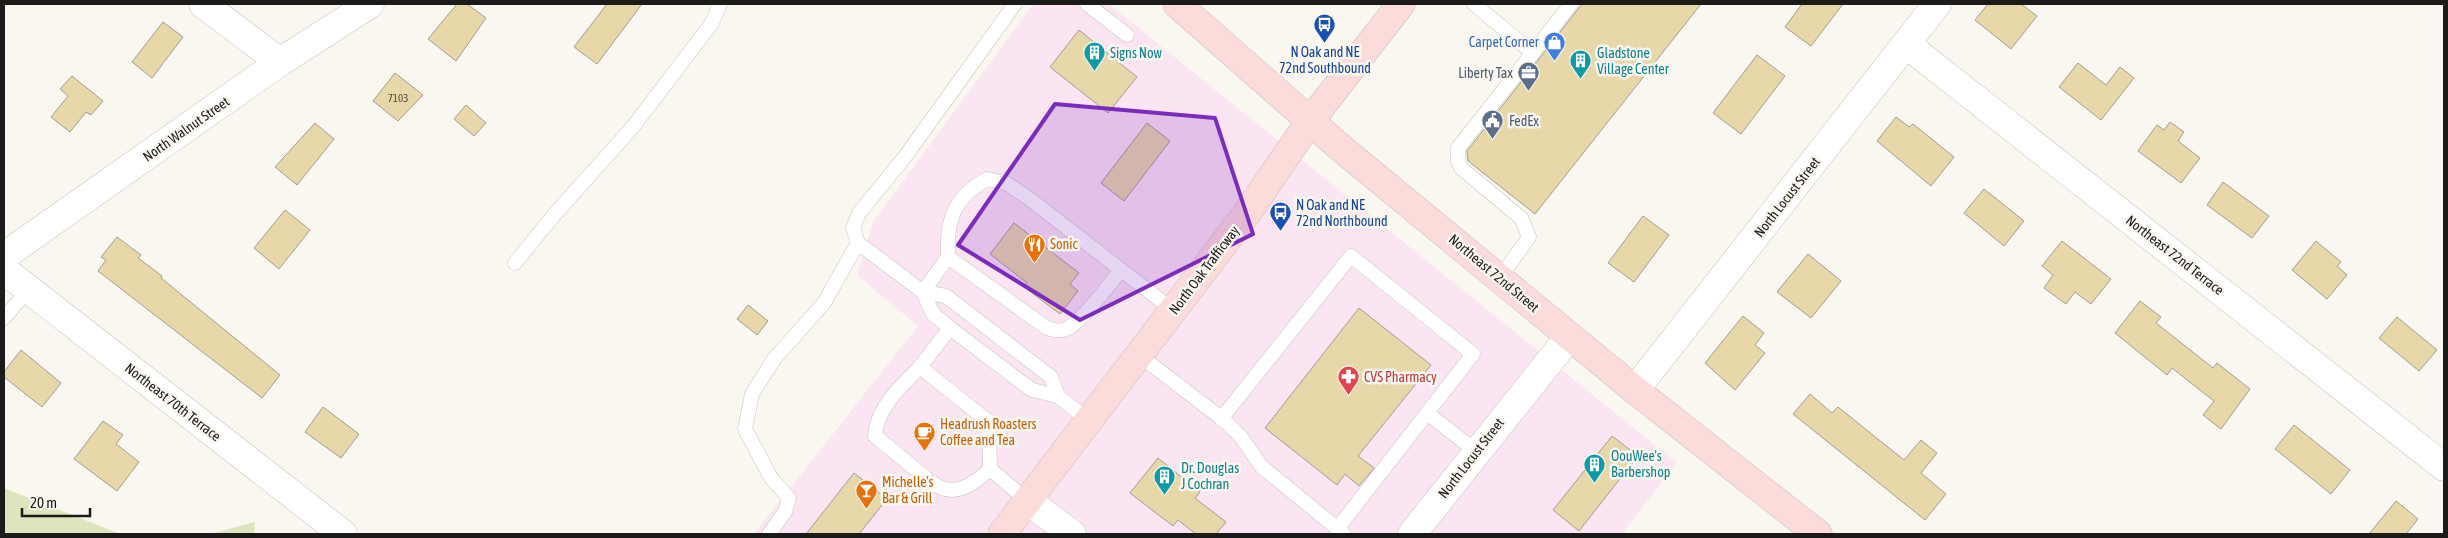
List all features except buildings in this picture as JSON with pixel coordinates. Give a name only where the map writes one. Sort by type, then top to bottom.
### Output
[{"type":"main road","name":"Northeast 72nd Street","points":[[1177,4],[1310,121],[1569,337],[1818,534]]},
{"type":"main road","name":"North Oak Trafficway","points":[[1002,534],[1245,216],[1310,121],[1401,4]]},
{"type":"street","points":[[204,4],[280,62]]},
{"type":"street","name":"North Walnut Street","points":[[4,256],[280,62],[370,4]]},
{"type":"street","name":"North Locust Street","points":[[1635,390],[1937,4]]},
{"type":"street","name":"Northeast 72nd Terrace","points":[[1906,44],[2444,467]]},
{"type":"street","name":"Northeast 70th Terrace","points":[[4,270],[343,534]]},
{"type":"street","name":"North Locust Street","points":[[1412,534],[1569,337]]},
{"type":"street","points":[[1028,501],[1072,534]]},
{"type":"lane","points":[[516,263],[554,215],[642,116],[712,23],[717,4]]},
{"type":"lane","points":[[1015,4],[904,158],[859,214],[853,228],[858,243],[923,292],[946,296],[1050,377],[1058,396]]},
{"type":"lane","points":[[1087,4],[1128,35]]},
{"type":"lane","points":[[1474,4],[1533,53]]},
{"type":"lane","points":[[1500,278],[1529,237],[1527,230],[1522,219],[1461,168],[1458,161],[1458,148],[1571,4]]},
{"type":"lane","points":[[923,292],[948,256],[947,233],[953,211],[972,187],[988,179],[1006,183],[1031,200],[1174,310]]},
{"type":"lane","points":[[769,534],[785,512],[789,498],[771,478],[744,429],[752,394],[774,359],[824,302],[858,243]]},
{"type":"lane","points":[[948,256],[1047,328],[1057,331],[1068,329],[1077,321],[1121,270]]},
{"type":"lane","points":[[1139,356],[1221,419],[1241,437],[1262,467],[1340,531],[1473,354],[1351,256],[1221,419]]},
{"type":"lane","points":[[4,318],[29,289]]},
{"type":"lane","points":[[923,292],[933,314],[950,328],[1032,390],[1058,396],[1089,421]]},
{"type":"lane","points":[[920,367],[989,422],[990,469],[975,483],[956,491],[945,491],[875,436],[876,424],[884,407],[920,367],[950,328]]},
{"type":"lane","points":[[1427,413],[1476,452]]},
{"type":"lane","points":[[990,469],[1028,501]]},
{"type":"highlighted area","points":[[1055,104],[1215,118],[1253,234],[1080,320],[958,245]]},
{"type":"shaded area","points":[[1033,4],[1109,4],[1677,463],[1622,534],[754,534],[918,326],[857,275],[873,222]]},
{"type":"green space","points":[[4,488],[120,534],[4,534]]},
{"type":"green space","points":[[255,522],[254,534],[210,534]]},
{"type":"place","name":"N Oak and NE 72nd Southbound","points":[[1325,43]]},
{"type":"place","name":"Carpet Corner","points":[[1555,61]]},
{"type":"place","name":"Signs Now","points":[[1094,72]]},
{"type":"place","name":"Gladstone Village Center","points":[[1581,80]]},
{"type":"place","name":"Liberty Tax","points":[[1529,92]]},
{"type":"place","name":"FedEx","points":[[1493,140]]},
{"type":"place","name":"N Oak and NE 72nd Northbound","points":[[1280,232]]},
{"type":"place","name":"Sonic","points":[[1034,263]]},
{"type":"place","name":"CVS Pharmacy","points":[[1348,396]]},
{"type":"place","name":"Headrush Roasters Coffee and Tea","points":[[924,451]]},
{"type":"place","name":"OouWee's Barbershop","points":[[1595,483]]},
{"type":"place","name":"Dr. Douglas J Cochran","points":[[1165,495]]},
{"type":"place","name":"Michelle's Bar & Grill","points":[[866,509]]}]
